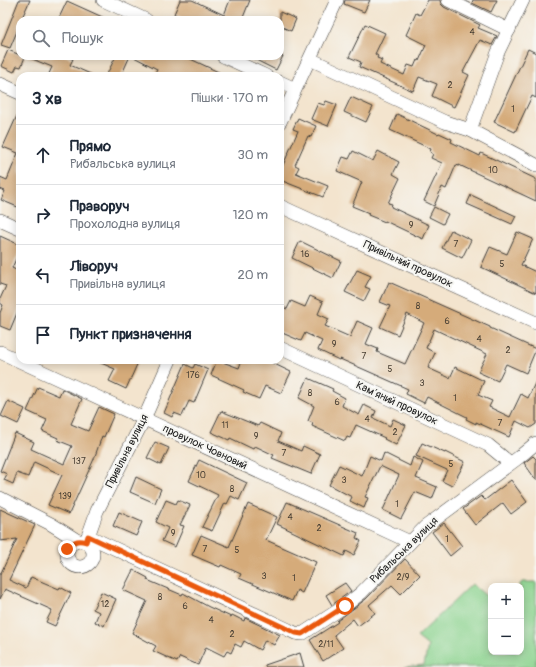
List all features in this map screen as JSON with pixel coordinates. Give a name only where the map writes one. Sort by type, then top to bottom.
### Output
[{"type":"street","points":[[102,0],[137,16]]},
{"type":"street","points":[[284,113],[337,0]]},
{"type":"street","points":[[448,0],[509,30]]},
{"type":"street","points":[[470,130],[498,52],[523,0]]},
{"type":"street","points":[[310,59],[445,122],[470,130],[536,165]]},
{"type":"street","points":[[232,60],[257,72]]},
{"type":"street","points":[[0,84],[16,91]]},
{"type":"street","points":[[284,84],[295,90]]},
{"type":"street","name":"Привільний провулок","points":[[284,208],[536,323]]},
{"type":"street","points":[[0,220],[16,227]]},
{"type":"street","name":"Камʼяний провулок","points":[[284,350],[488,445],[510,463]]},
{"type":"street","name":"провулок Човновий","points":[[0,352],[16,359]]},
{"type":"street","name":"провулок Човновий","points":[[26,364],[410,542]]},
{"type":"street","name":"Привільна вулиця","points":[[84,540],[97,511],[144,419],[168,364]]},
{"type":"street","name":"Рибальська вулиця","points":[[84,540],[289,630],[302,634],[345,606],[361,593],[425,527],[536,443]]},
{"type":"street","points":[[0,498],[84,540]]},
{"type":"green space","points":[[536,582],[536,667],[404,667],[424,665],[428,646],[417,637],[472,584],[488,597],[488,655],[524,655],[524,583],[521,583]]},
{"type":"building","points":[[19,0],[30,0],[23,16],[16,16],[16,34],[10,48],[1,45]]},
{"type":"building","points":[[180,0],[192,0],[224,15],[230,0],[250,0],[244,16],[178,16],[174,14]]},
{"type":"building","points":[[345,0],[370,0],[364,12],[344,4]]},
{"type":"building","points":[[428,0],[440,0],[444,7],[480,25],[478,28],[497,36],[492,45],[480,40],[463,72],[469,75],[454,107],[432,96],[437,84],[419,77],[413,91],[359,67],[361,62],[349,57],[365,24],[385,33],[375,54],[378,56],[377,58],[382,60],[380,64],[404,75],[408,65],[414,67],[417,60],[419,61],[426,45],[406,35],[416,13],[420,15]]},
{"type":"building","points":[[473,0],[497,0],[491,12],[472,3]]},
{"type":"building","points":[[67,1],[100,16],[60,16]]},
{"type":"building","points":[[280,12],[296,19],[291,31],[284,28],[284,16],[280,16]]},
{"type":"building","points":[[528,49],[536,53],[536,98],[532,96],[515,132],[494,122]]},
{"type":"building","points":[[8,50],[16,53],[16,60],[24,60],[21,67],[17,66],[14,72],[1,66]]},
{"type":"building","points":[[35,60],[72,60],[70,65],[86,72],[50,72],[52,67]]},
{"type":"building","points":[[114,60],[128,60],[123,72],[108,72]]},
{"type":"building","points":[[140,60],[193,60],[218,72],[155,72],[157,69]]},
{"type":"building","points":[[256,60],[281,60],[276,70]]},
{"type":"building","points":[[351,97],[373,107],[366,122],[344,112]]},
{"type":"building","points":[[326,101],[337,105],[328,126],[311,119],[318,103],[324,105]]},
{"type":"building","points":[[397,114],[438,134],[439,133],[452,139],[451,142],[480,156],[481,153],[536,179],[536,201],[459,165],[456,165],[446,189],[442,187],[434,206],[424,201],[442,163],[431,158],[433,154],[430,152],[431,149],[390,130]]},
{"type":"building","points":[[16,118],[16,152],[3,147]]},
{"type":"building","points":[[298,118],[316,126],[311,137],[308,136],[295,165],[299,167],[296,173],[328,186],[323,197],[284,182],[284,163],[298,131],[293,129]]},
{"type":"building","points":[[353,151],[373,161],[378,151],[399,162],[393,174],[400,178],[388,203],[392,204],[391,207],[429,225],[423,239],[385,221],[368,215],[369,213],[352,206],[362,182],[337,171],[343,157],[349,159]]},
{"type":"building","points":[[16,158],[16,206],[1,200],[5,191],[0,189],[0,177],[7,180]]},
{"type":"building","points":[[471,195],[516,216],[512,224],[467,204]]},
{"type":"building","points":[[434,207],[448,214],[443,224],[429,217]]},
{"type":"building","points":[[451,230],[471,240],[462,258],[442,248]]},
{"type":"building","points":[[517,232],[533,239],[521,265],[536,272],[536,293],[481,267],[490,247],[507,254]]},
{"type":"building","points":[[0,236],[16,243],[16,259],[12,268],[16,270],[16,316],[10,330],[0,326],[0,313],[3,305],[0,303],[0,299],[6,286],[0,284]]},
{"type":"building","points":[[300,241],[341,261],[333,278],[292,258]]},
{"type":"building","points":[[357,270],[371,276],[365,287],[370,289],[364,301],[345,292]]},
{"type":"building","points":[[389,282],[536,349],[526,373],[506,364],[498,381],[478,372],[487,354],[434,329],[426,348],[435,353],[428,368],[450,378],[455,367],[484,381],[478,395],[492,401],[489,407],[510,417],[521,394],[528,398],[536,381],[536,424],[530,428],[516,421],[509,437],[476,422],[476,424],[466,419],[467,417],[427,397],[424,403],[406,394],[408,389],[318,350],[322,341],[305,333],[301,341],[284,334],[284,308],[287,309],[291,301],[305,307],[310,296],[323,302],[318,314],[329,319],[325,326],[350,337],[357,321],[373,328],[366,344],[378,349],[377,352],[405,364],[424,323],[407,314],[398,335],[380,327],[390,306],[380,302]]},
{"type":"building","points":[[103,364],[137,364],[126,389],[109,381],[115,369]]},
{"type":"building","points":[[185,364],[193,368],[195,364],[208,370],[194,403],[189,401],[182,416],[174,413],[172,417],[164,413]]},
{"type":"building","points":[[215,364],[228,364],[239,368],[240,364],[274,364],[291,372],[281,393],[265,386],[259,399],[243,392],[244,390],[211,375]]},
{"type":"building","points":[[308,378],[333,389],[332,391],[345,398],[342,406],[359,415],[364,405],[376,411],[373,418],[390,426],[393,419],[406,425],[396,445],[384,439],[385,438],[356,425],[350,438],[347,437],[345,441],[312,426],[313,423],[308,421],[314,406],[299,398]]},
{"type":"building","points":[[38,387],[59,396],[62,389],[82,399],[71,424],[88,431],[99,407],[114,414],[104,437],[102,436],[94,459],[69,514],[48,505],[62,475],[34,462],[28,477],[17,473],[13,484],[4,480],[7,474],[0,471],[15,433],[34,442],[31,449],[64,464],[72,446],[57,440],[58,438],[42,431],[47,420],[27,411]]},
{"type":"building","points":[[8,401],[25,409],[18,424],[1,416]]},
{"type":"building","points":[[221,411],[258,426],[260,423],[281,433],[278,441],[301,451],[303,446],[320,454],[311,474],[272,458],[274,455],[255,446],[253,449],[230,438],[229,440],[211,432]]},
{"type":"building","points":[[155,442],[169,448],[161,465],[147,458]]},
{"type":"building","points":[[422,443],[465,462],[452,486],[442,481],[447,470],[416,456]]},
{"type":"building","points":[[384,453],[410,466],[413,457],[423,462],[416,478],[437,487],[432,499],[415,492],[401,519],[383,510],[399,475],[380,466],[365,497],[368,498],[364,508],[350,501],[352,497],[329,485],[339,465],[362,476],[370,456],[381,461]]},
{"type":"building","points":[[533,456],[536,459],[536,480],[524,463]]},
{"type":"building","points":[[199,460],[247,483],[239,500],[231,496],[227,504],[225,503],[212,531],[202,527],[218,495],[189,481]]},
{"type":"building","points":[[136,477],[161,489],[155,503],[130,492]]},
{"type":"building","points":[[511,480],[527,502],[511,514],[503,503],[475,525],[463,509],[481,496],[485,500]]},
{"type":"building","points":[[166,500],[176,504],[178,500],[190,505],[180,525],[184,526],[175,547],[162,541],[168,528],[156,522]]},
{"type":"building","points":[[287,502],[358,533],[356,538],[361,541],[354,555],[346,551],[344,556],[277,524]]},
{"type":"building","points":[[248,504],[277,517],[266,540],[316,562],[302,593],[297,590],[292,601],[239,578],[241,574],[192,555],[201,535],[229,547]]},
{"type":"building","points":[[0,509],[35,525],[9,580],[26,588],[31,577],[59,589],[60,587],[71,593],[55,626],[46,622],[52,610],[5,589],[0,599],[0,575],[17,539],[0,541]]},
{"type":"building","points":[[119,512],[142,522],[136,536],[113,526]]},
{"type":"building","points":[[444,523],[462,546],[450,556],[432,532]]},
{"type":"building","points":[[405,559],[420,575],[401,594],[392,585],[369,605],[375,613],[358,626],[353,619],[334,635],[343,648],[323,661],[310,640],[338,622],[337,621],[366,599]]},
{"type":"building","points":[[133,570],[148,578],[147,580],[182,595],[183,593],[231,617],[232,615],[244,621],[245,618],[280,635],[274,645],[265,640],[260,650],[244,641],[241,647],[235,644],[231,653],[227,651],[224,656],[206,647],[198,665],[180,657],[177,662],[153,651],[156,646],[132,633],[147,601],[123,590]]},
{"type":"building","points":[[345,583],[351,591],[332,605],[326,595]]},
{"type":"building","points":[[101,592],[116,599],[104,626],[95,622],[99,612],[93,609]]},
{"type":"building","points":[[300,653],[304,667],[265,667],[265,665]]},
{"type":"route","points":[[67,549],[71,544],[78,541],[86,542],[88,536],[296,633],[302,634],[345,606]]}]
